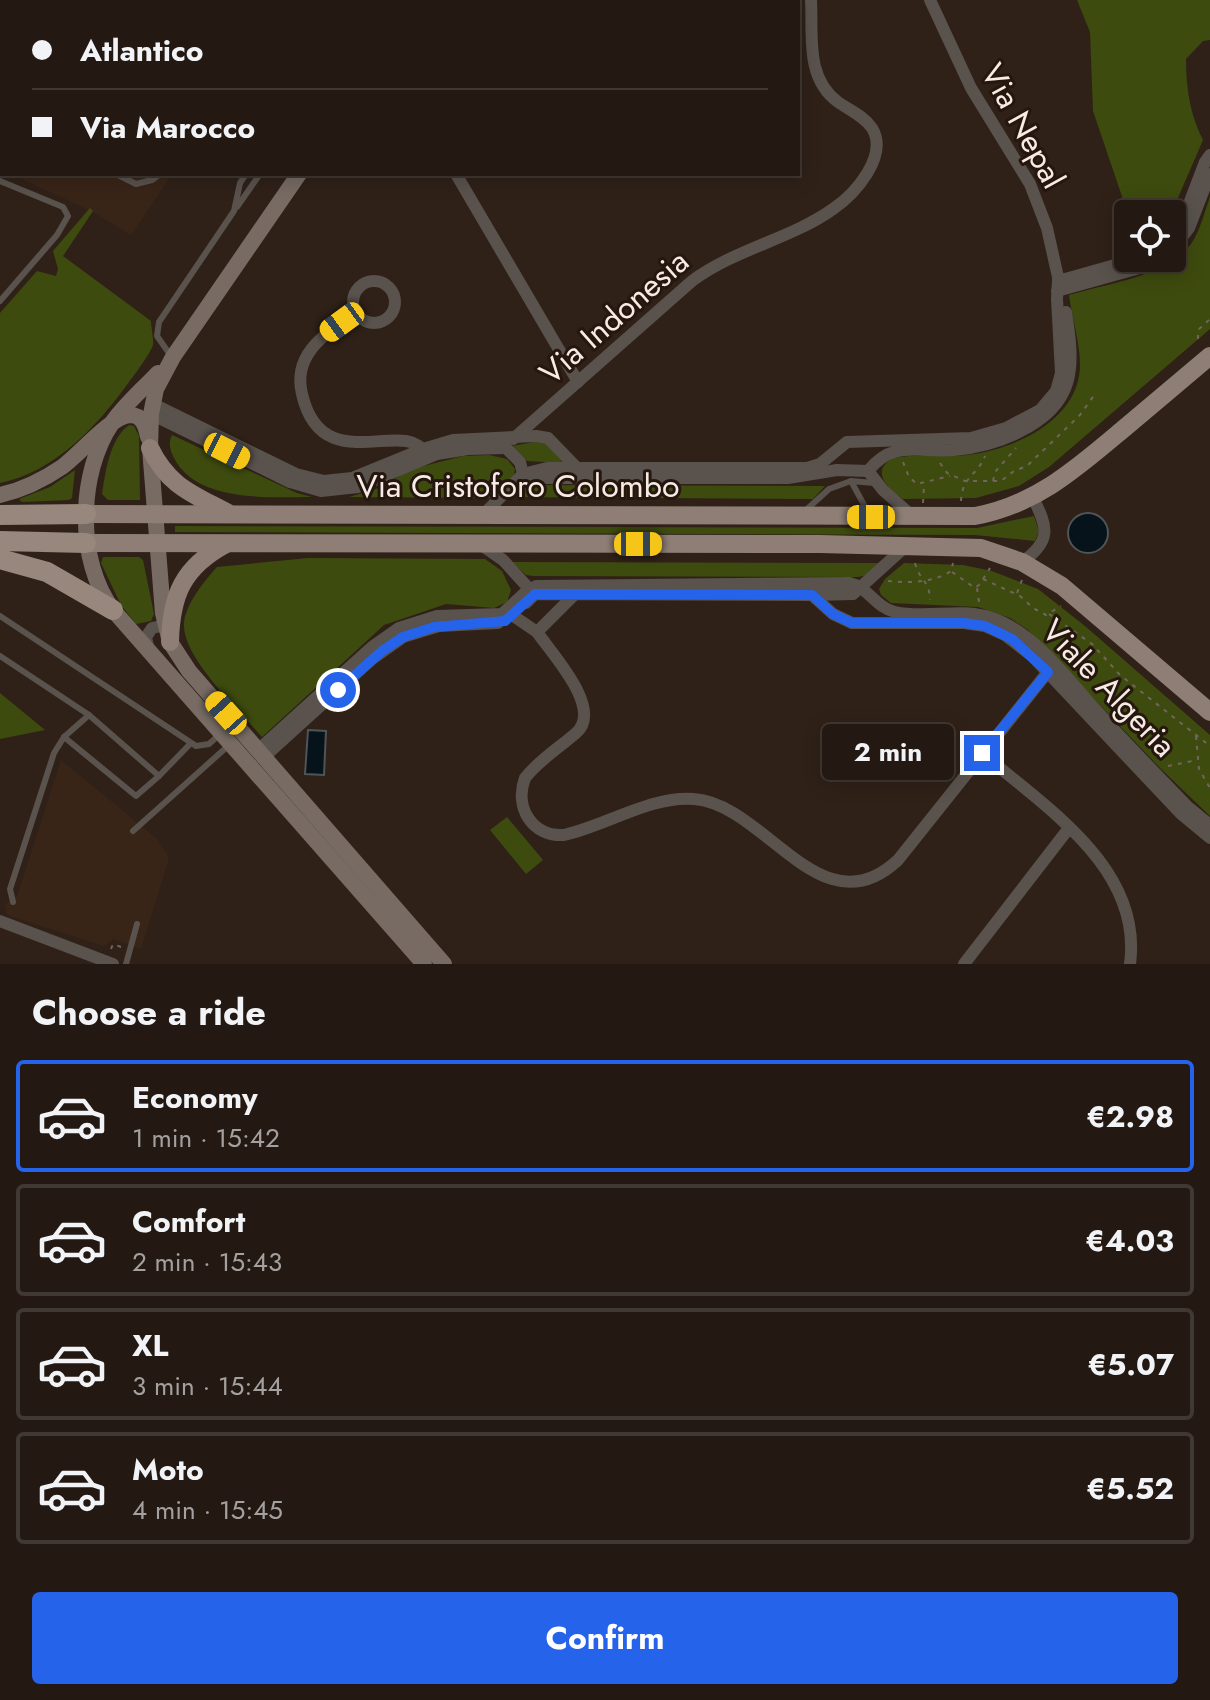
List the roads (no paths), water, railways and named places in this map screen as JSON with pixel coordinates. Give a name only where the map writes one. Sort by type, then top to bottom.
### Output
[{"type":"highway","name":"Via Cristoforo Colombo","points":[[0,515],[86,514]]},
{"type":"highway","name":"Via Cristoforo Colombo","points":[[0,541],[86,543]]},
{"type":"highway","points":[[0,559],[47,572],[113,610]]},
{"type":"main road","points":[[298,176],[158,383],[152,409],[150,448],[168,634],[193,677],[444,964]]},
{"type":"main road","name":"Via Cristoforo Colombo","points":[[86,514],[871,517],[918,510],[975,516],[1033,498],[1077,468],[1210,356]]},
{"type":"main road","points":[[0,495],[23,488],[56,471],[112,422],[173,357]]},
{"type":"main road","points":[[230,515],[180,488],[163,472],[139,418],[127,416],[112,422],[93,468],[86,514],[86,543],[95,576],[113,610],[148,647],[221,743],[424,964]]},
{"type":"main road","name":"Via Cristoforo Colombo","points":[[86,543],[480,544],[911,552],[981,548],[1071,592],[1210,712]]},
{"type":"main road","points":[[168,634],[173,604],[184,580],[207,555],[228,543]]},
{"type":"street","name":"Via Indonesia","points":[[510,443],[698,276],[731,257],[830,212],[868,172],[875,157],[875,134],[864,119],[832,98],[818,78],[812,49],[811,0]]},
{"type":"street","name":"Via Nepal","points":[[930,0],[971,88],[1018,161],[1034,193],[1049,235],[1072,352],[1064,395],[1054,409],[1044,418],[1000,436]]},
{"type":"street","points":[[1186,211],[1203,165],[1210,155]]},
{"type":"street","points":[[1186,232],[1210,174]]},
{"type":"street","points":[[457,176],[578,382]]},
{"type":"street","points":[[1059,287],[1114,270]]},
{"type":"street","points":[[356,312],[318,341],[302,365],[300,386],[310,415],[320,429],[337,439],[366,443],[412,440],[424,453]]},
{"type":"street","points":[[152,409],[222,442],[290,482],[325,491],[358,487],[424,453],[510,443],[536,436],[548,438],[577,473]]},
{"type":"street","points":[[523,474],[546,478],[577,473],[759,473],[811,468],[847,442],[960,440],[1000,436]]},
{"type":"street","points":[[759,473],[795,478],[832,471],[868,471],[885,455],[901,449],[966,448],[1000,436]]},
{"type":"street","points":[[876,440],[885,455]]},
{"type":"street","points":[[510,443],[523,474]]},
{"type":"street","points":[[868,471],[877,484],[918,510]]},
{"type":"street","points":[[483,515],[523,474]]},
{"type":"street","points":[[1022,568],[1045,537],[1044,520],[1033,498]]},
{"type":"street","points":[[480,544],[507,565],[532,592]]},
{"type":"street","points":[[775,590],[812,595],[847,595],[911,552]]},
{"type":"street","points":[[261,754],[356,668],[412,633],[444,625],[499,623],[532,592],[574,589],[775,590],[850,583],[861,588],[890,617]]},
{"type":"street","points":[[537,632],[574,589]]},
{"type":"street","name":"Viale Algeria","points":[[812,595],[847,622],[862,624],[890,617],[964,618],[1005,635],[1051,668],[1210,825]]},
{"type":"street","points":[[510,613],[537,632],[579,693],[585,711],[581,728],[532,769],[522,786],[522,804],[528,819],[538,829],[551,835],[573,832],[664,802],[700,799],[734,814],[818,874],[836,881],[856,881],[879,874],[898,860],[1051,668]]},
{"type":"street","points":[[148,647],[146,637],[152,628],[168,634]]},
{"type":"street","name":"Viale Algeria","points":[[1051,668],[1181,814],[1210,838]]},
{"type":"street","points":[[982,753],[1069,828],[1103,865],[1123,901],[1131,930],[1130,964]]},
{"type":"street","points":[[964,964],[1069,828]]},
{"type":"street","points":[[0,921],[113,964]]},
{"type":"lane","points":[[120,176],[136,184],[157,176]]},
{"type":"lane","points":[[234,211],[240,183],[245,176]]},
{"type":"lane","points":[[173,357],[158,338],[159,322],[259,176]]},
{"type":"lane","points":[[0,181],[63,207],[68,216],[57,235],[0,301]]},
{"type":"lane","points":[[795,516],[812,506],[829,489],[851,481],[866,480],[877,484]]},
{"type":"lane","points":[[851,481],[871,517]]},
{"type":"lane","points":[[0,616],[191,743],[200,747],[221,743]]},
{"type":"lane","points":[[0,656],[89,715],[159,776]]},
{"type":"lane","points":[[13,902],[10,889],[52,759],[64,737],[89,715]]},
{"type":"lane","points":[[64,737],[136,796],[191,743]]},
{"type":"lane","points":[[133,831],[221,743]]},
{"type":"lane","points":[[126,964],[137,924]]}]
